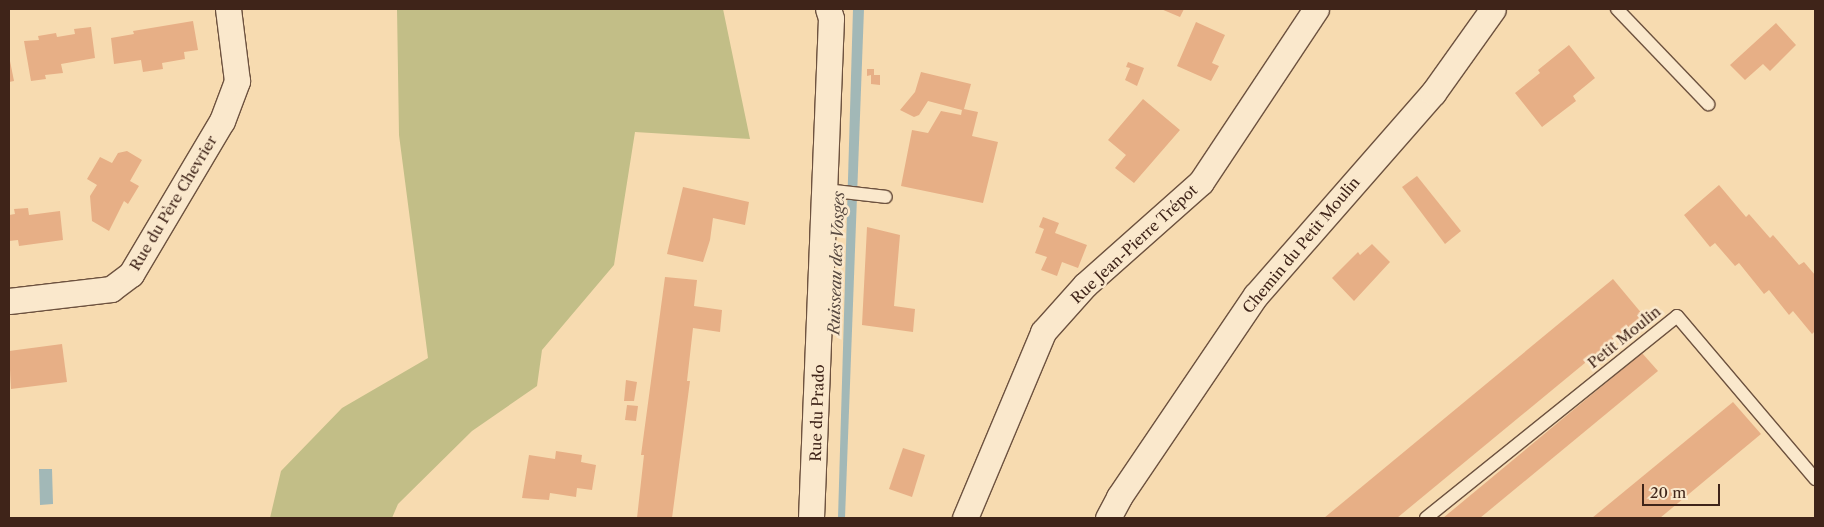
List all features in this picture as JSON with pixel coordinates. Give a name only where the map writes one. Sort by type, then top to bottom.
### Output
[{"type":"street","name":"Rue du Père Chevrier","points":[[9,300],[110,289],[131,274],[222,121],[237,81],[228,9]]},
{"type":"street","name":"Rue du Prado","points":[[811,518],[831,18],[828,9]]},
{"type":"street","name":"Rue Jean-Pierre Trépot","points":[[965,518],[1043,332],[1085,285],[1201,182],[1316,9]]},
{"type":"street","name":"Chemin du Petit Moulin","points":[[1108,518],[1119,497],[1256,295],[1433,92],[1493,9]]},
{"type":"lane","points":[[1617,9],[1708,104]]},
{"type":"lane","points":[[825,190],[886,197]]},
{"type":"lane","name":"Petit Moulin","points":[[1426,518],[1676,316],[1815,479]]},
{"type":"shaded area","points":[[397,9],[723,9],[750,139],[635,132],[614,265],[542,350],[537,386],[472,431],[398,504],[392,518],[270,518],[281,471],[342,408],[428,358],[399,135]]},
{"type":"shaded area","points":[[853,9],[864,9],[845,518],[838,518]]},
{"type":"shaded area","points":[[39,469],[52,469],[53,504],[40,505]]},
{"type":"building","points":[[1161,9],[1184,9],[1180,17]]},
{"type":"building","points":[[193,21],[198,50],[184,52],[185,59],[162,63],[163,69],[143,72],[141,60],[114,64],[111,38],[134,34],[133,31]]},
{"type":"building","points":[[1196,22],[1225,35],[1212,63],[1219,66],[1211,81],[1177,66]]},
{"type":"building","points":[[1776,23],[1796,45],[1770,71],[1763,64],[1745,80],[1730,65]]},
{"type":"building","points":[[91,27],[95,58],[61,64],[63,73],[45,75],[46,79],[31,81],[24,41],[39,40],[38,36],[56,33],[57,37],[75,34],[74,29]]},
{"type":"building","points":[[1569,45],[1595,78],[1573,96],[1576,101],[1542,127],[1515,93],[1540,73],[1538,70]]},
{"type":"building","points":[[9,56],[14,81],[9,82]]},
{"type":"building","points":[[1128,62],[1144,68],[1137,86],[1125,80],[1130,68],[1126,67]]},
{"type":"building","points":[[867,69],[874,69],[874,75],[880,75],[880,85],[871,84],[871,75],[867,76]]},
{"type":"building","points":[[921,72],[971,84],[964,109],[978,112],[972,136],[998,142],[983,203],[901,186],[912,130],[928,133],[941,111],[961,115],[962,110],[928,101],[919,115],[914,117],[900,110],[915,92]]},
{"type":"building","points":[[1143,99],[1180,130],[1134,183],[1115,168],[1126,155],[1108,140]]},
{"type":"building","points":[[127,151],[142,160],[130,181],[139,186],[128,204],[124,201],[109,231],[92,221],[90,196],[97,185],[87,179],[100,157],[112,163],[118,153]]},
{"type":"building","points":[[1417,176],[1461,231],[1445,244],[1402,187]]},
{"type":"building","points":[[1719,185],[1746,217],[1749,214],[1770,238],[1773,235],[1799,265],[1804,262],[1815,275],[1815,331],[1812,334],[1793,311],[1789,315],[1769,290],[1764,294],[1739,263],[1735,266],[1715,243],[1710,247],[1684,215]]},
{"type":"building","points":[[683,187],[749,202],[745,225],[713,218],[710,240],[703,262],[667,254]]},
{"type":"building","points":[[28,208],[29,215],[60,211],[63,240],[19,246],[18,240],[9,241],[9,215],[15,214],[14,209]]},
{"type":"building","points":[[1043,217],[1059,223],[1055,233],[1087,245],[1078,268],[1062,262],[1057,276],[1041,270],[1047,257],[1035,253],[1044,229],[1039,227]]},
{"type":"building","points":[[867,227],[900,235],[894,306],[915,309],[913,332],[862,325]]},
{"type":"building","points":[[1372,244],[1390,262],[1354,301],[1332,278],[1358,252],[1360,255]]},
{"type":"building","points":[[665,277],[697,280],[694,306],[722,310],[720,332],[693,328],[687,381],[690,381],[672,518],[637,518],[644,455],[641,455]]},
{"type":"building","points":[[1613,279],[1643,315],[1397,518],[1324,518]]},
{"type":"building","points":[[62,344],[67,382],[11,389],[9,351]]},
{"type":"building","points":[[1642,353],[1658,371],[1480,518],[1443,518]]},
{"type":"building","points":[[626,380],[637,382],[634,401],[624,401]]},
{"type":"building","points":[[1733,402],[1761,434],[1660,518],[1592,518]]},
{"type":"building","points":[[627,405],[638,406],[636,421],[625,420]]},
{"type":"building","points":[[903,448],[925,455],[912,497],[889,489]]},
{"type":"building","points":[[556,451],[582,455],[581,462],[596,465],[592,490],[577,488],[576,497],[550,493],[549,500],[522,498],[529,455],[555,459]]},
{"type":"water label","name":"Ruisseau des Vosges","points":[[836,263]]}]
